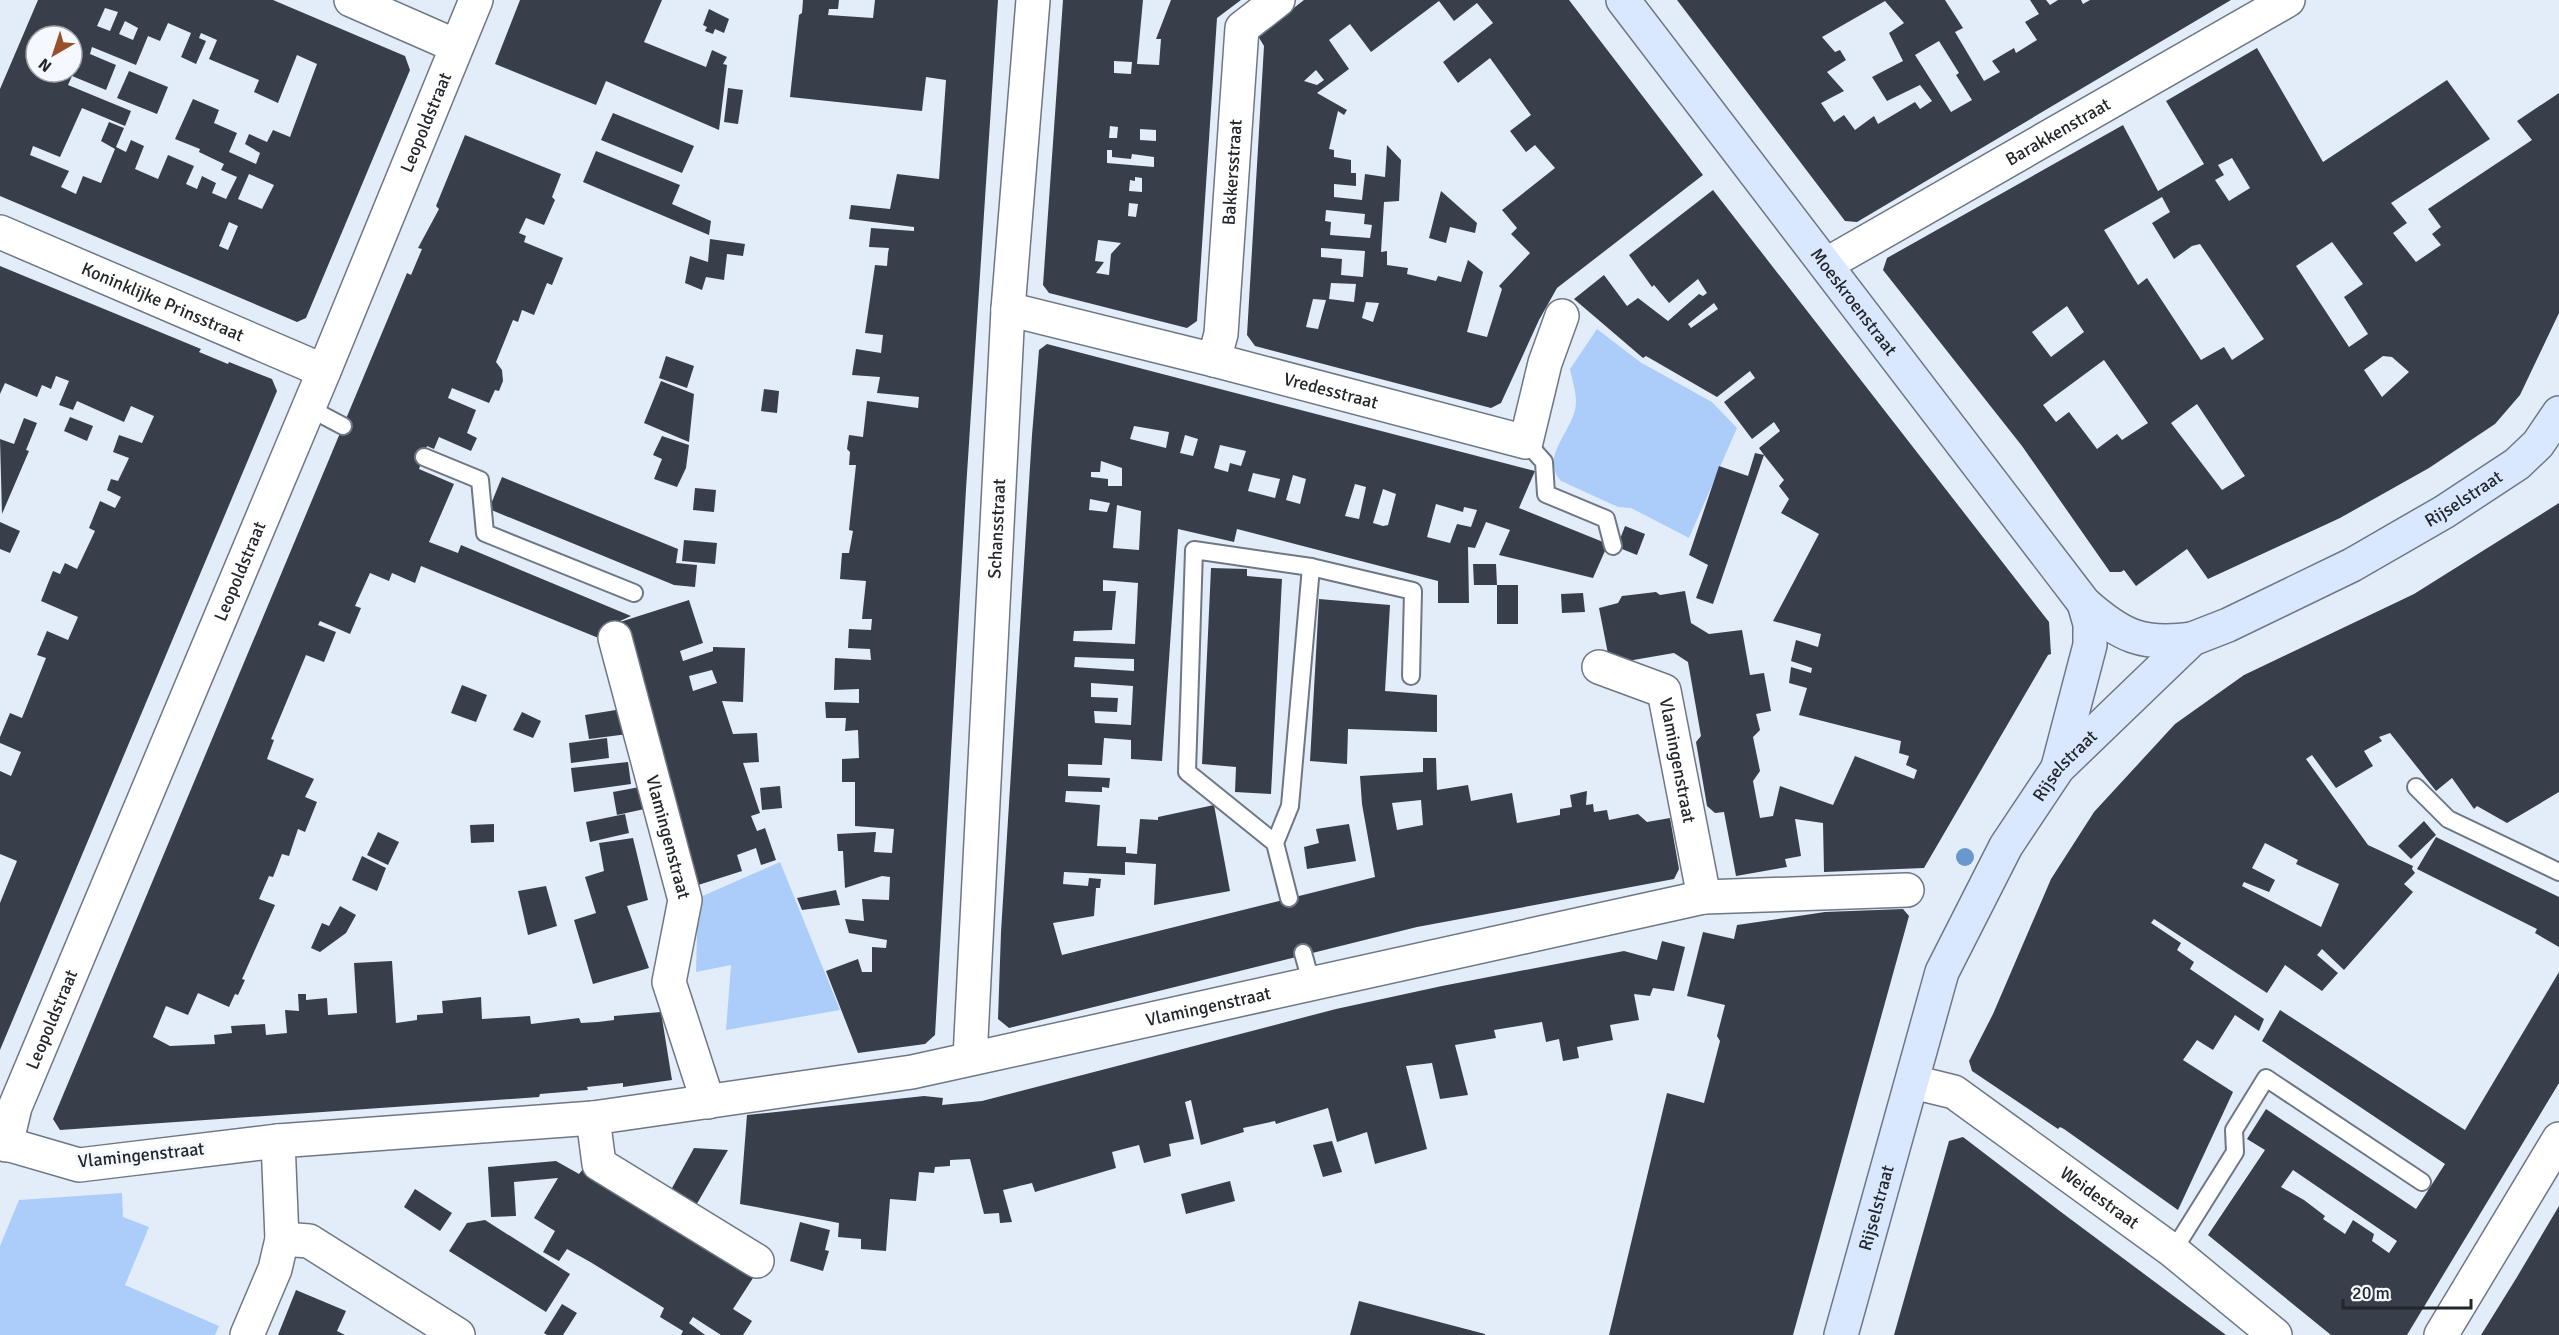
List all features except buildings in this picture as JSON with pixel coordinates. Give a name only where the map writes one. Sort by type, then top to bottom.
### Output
[{"type":"street","points":[[351,0],[456,46]]},
{"type":"street","name":"Leopoldstraat","points":[[3,1143],[15,1107],[309,408],[476,0]]},
{"type":"street","name":"Schansstraat","points":[[970,1058],[1008,309],[1034,0]]},
{"type":"street","name":"Bakkersstraat","points":[[1214,360],[1221,334],[1242,28],[1278,0]]},
{"type":"street","name":"Moeskroenstraat","points":[[1623,0],[2084,603],[2129,636],[2157,642],[2192,639]]},
{"type":"street","name":"Barakkenstraat","points":[[1827,264],[2288,0]]},
{"type":"street","name":"Koninklijke Prinsstraat","points":[[0,232],[324,371]]},
{"type":"street","name":"Vredesstraat","points":[[1008,309],[1214,360],[1526,442]]},
{"type":"street","points":[[1526,442],[1545,363],[1562,316]]},
{"type":"street","name":"Rijselstraat","points":[[1841,1335],[1947,961],[2006,846],[2058,768],[2192,639],[2228,625],[2361,560],[2444,512],[2517,464],[2538,444],[2559,412]]},
{"type":"street","name":"Moeskroenstraat","points":[[2058,768],[2090,645],[2090,624],[2084,603]]},
{"type":"street","name":"Vlamingenstraat","points":[[615,638],[685,900],[669,982],[708,1102]]},
{"type":"street","name":"Vlamingenstraat","points":[[1599,667],[1664,691],[1704,897]]},
{"type":"street","name":"Vlamingenstraat","points":[[3,1143],[79,1165],[278,1141],[592,1118],[912,1072],[1704,897],[1907,891]]},
{"type":"street","name":"Weidestraat","points":[[1913,1082],[1954,1092],[2173,1251],[2275,1335]]},
{"type":"street","points":[[592,1118],[599,1164],[757,1261]]},
{"type":"street","points":[[2441,1335],[2559,1139]]},
{"type":"street","points":[[247,1335],[275,1269],[282,1239],[278,1141]]},
{"type":"street","points":[[282,1239],[309,1241],[458,1335]]},
{"type":"lane","points":[[309,408],[343,426]]},
{"type":"lane","points":[[1526,442],[1544,462],[1546,494],[1605,519],[1613,546]]},
{"type":"lane","points":[[423,457],[480,480],[485,533],[634,593]]},
{"type":"lane","points":[[1275,843],[1187,772],[1194,550],[1311,567],[1413,591],[1412,676]]},
{"type":"lane","points":[[1289,898],[1275,843],[1290,806],[1311,567]]},
{"type":"lane","points":[[2416,787],[2448,819],[2559,872]]},
{"type":"lane","points":[[1304,953],[1312,984]]},
{"type":"lane","points":[[2173,1251],[2235,1152],[2234,1130],[2266,1078],[2422,1182]]},
{"type":"shaded area","points":[[1597,329],[1640,362],[1712,402],[1737,428],[1689,538],[1631,508],[1618,507],[1561,481],[1555,472],[1556,452],[1574,412],[1576,402],[1570,369]]},
{"type":"shaded area","points":[[780,862],[840,1010],[726,1030],[731,965],[696,972],[698,898]]},
{"type":"shaded area","points":[[122,1193],[123,1217],[149,1227],[125,1285],[219,1326],[215,1335],[0,1335],[0,1246],[19,1200]]}]
